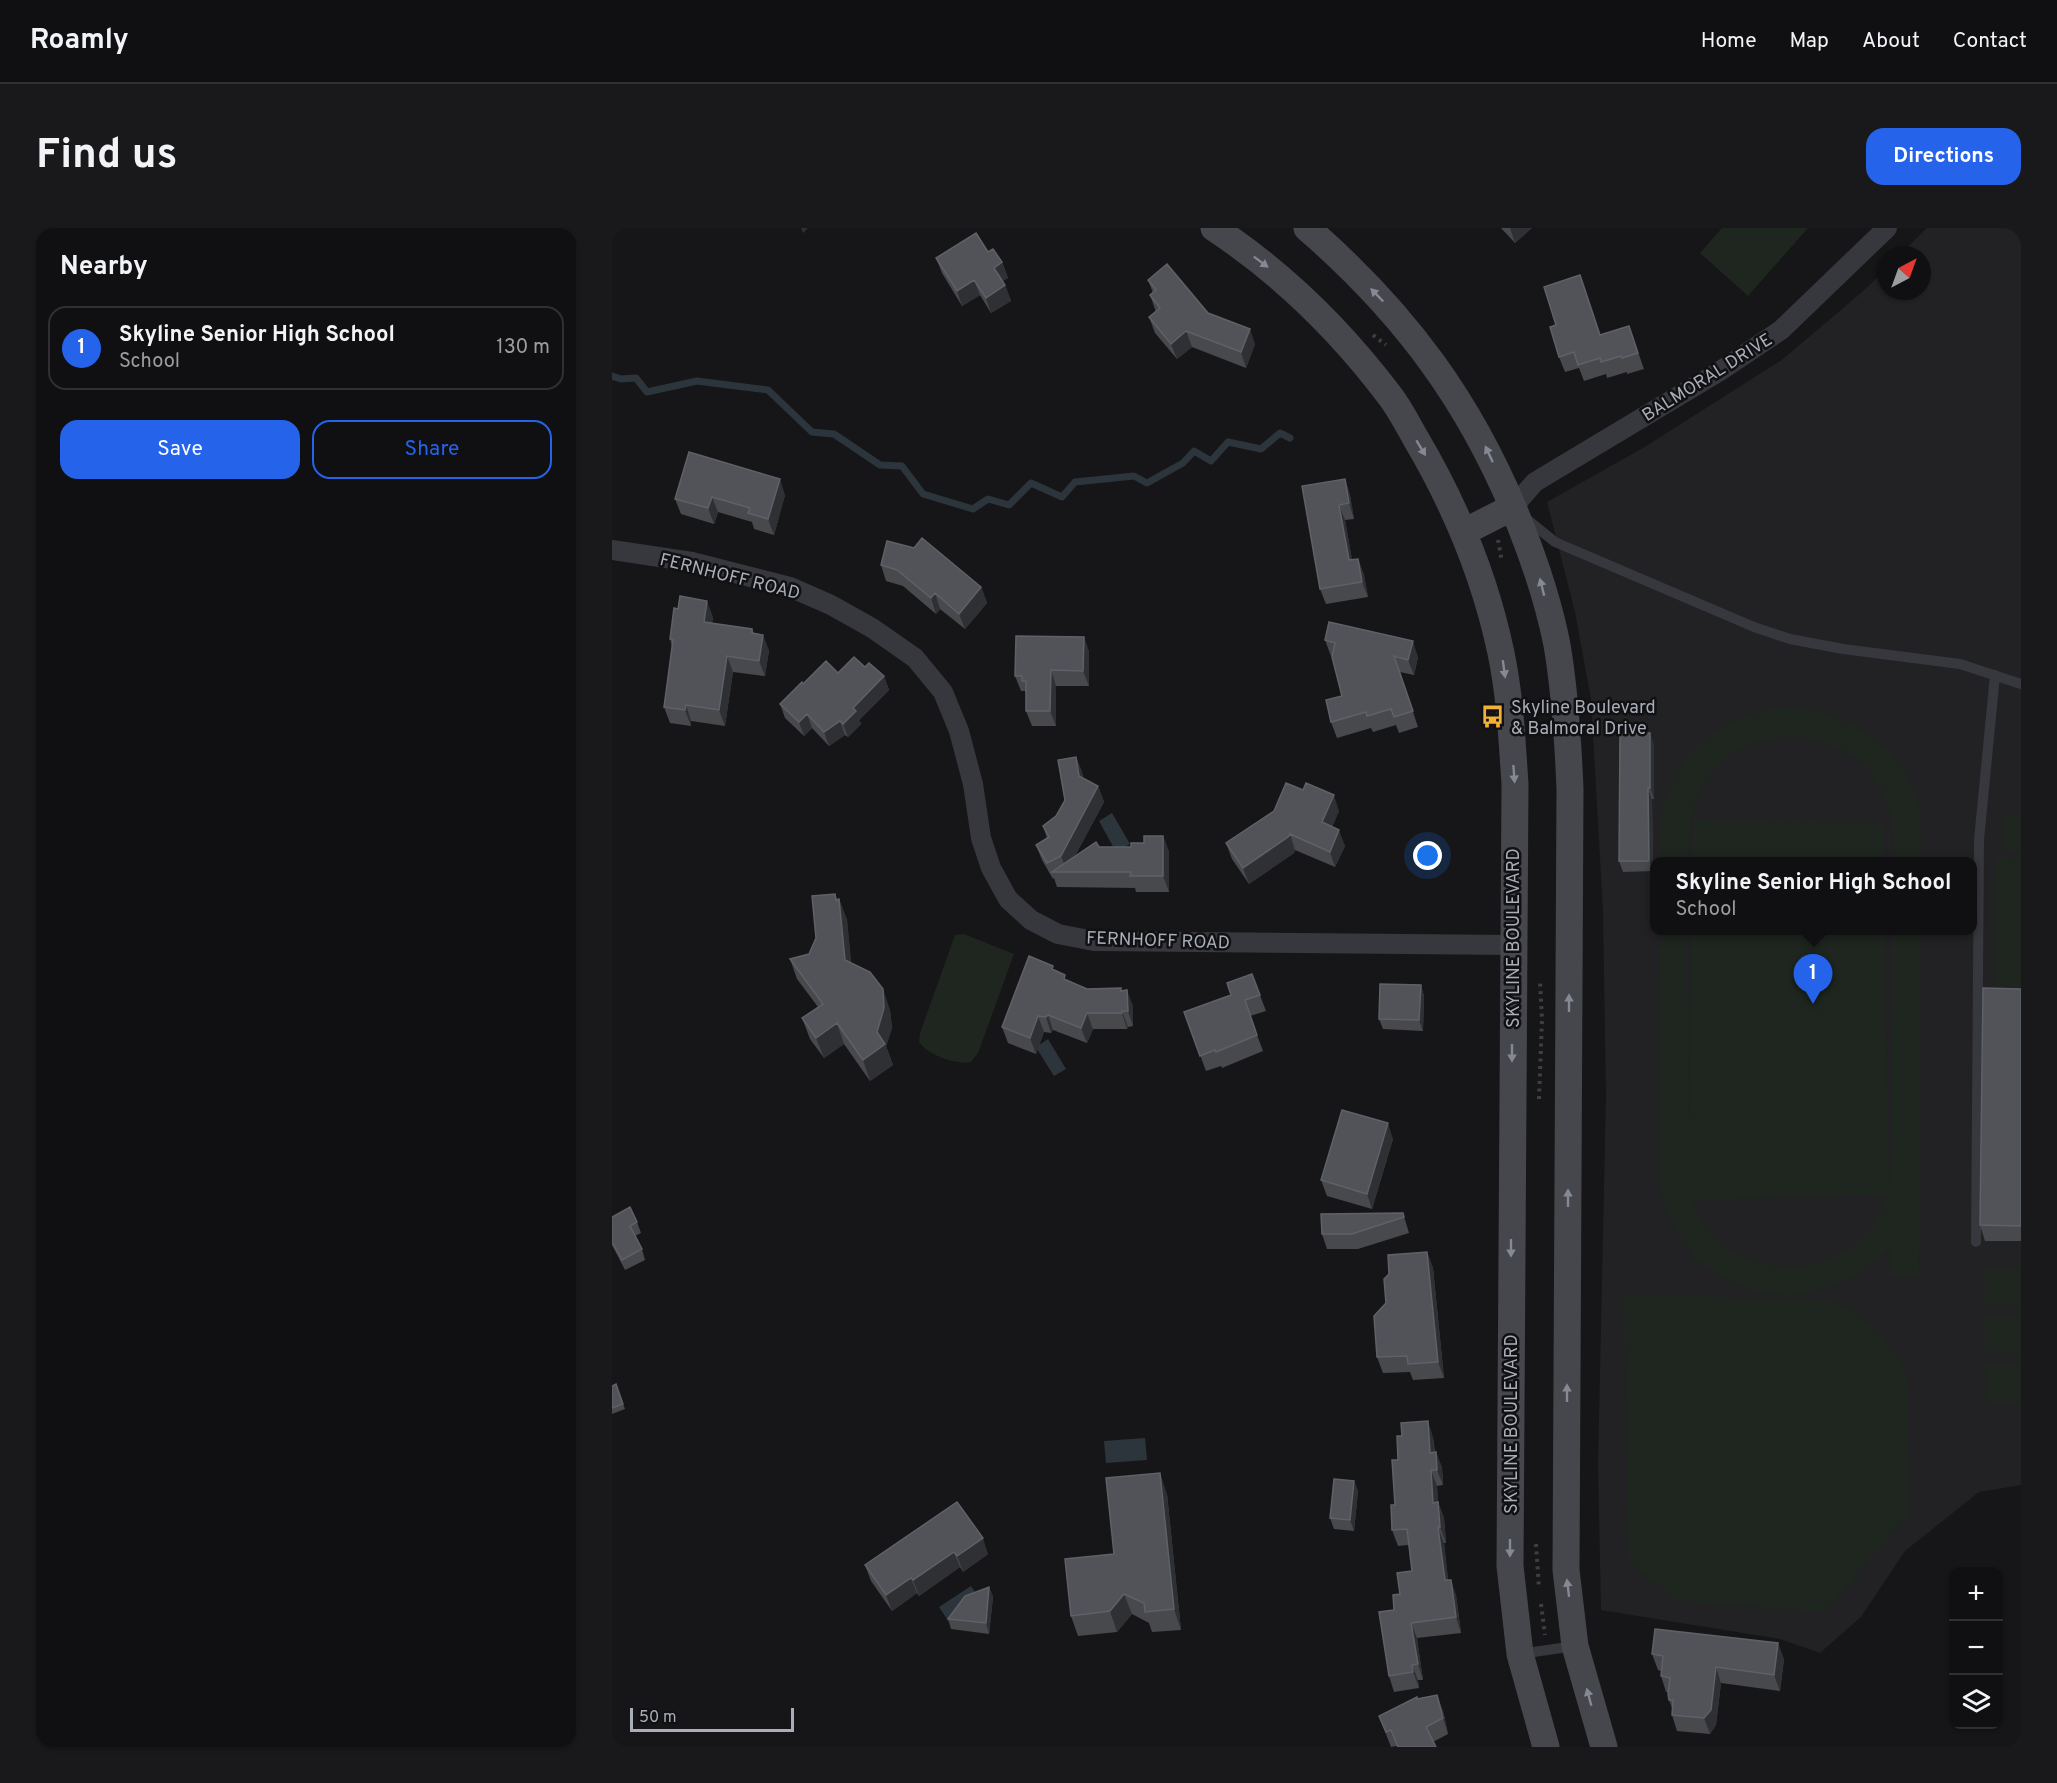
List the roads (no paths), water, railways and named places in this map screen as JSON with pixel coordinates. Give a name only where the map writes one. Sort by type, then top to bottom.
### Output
[{"type":"main road","name":"SKYLINE BOULEVARD","points":[[1214,228],[1272,270],[1313,308],[1354,351],[1392,398],[1433,467],[1464,532],[1502,655],[1510,716],[1515,784],[1510,1566],[1520,1654],[1546,1747]]},
{"type":"main road","points":[[1307,228],[1375,293],[1422,349],[1454,393],[1483,441],[1513,507],[1539,577],[1556,643],[1566,710],[1570,789],[1566,1570],[1575,1646],[1604,1747]]},
{"type":"main road","points":[[1464,532],[1513,507]]},
{"type":"street","name":"BALMORAL DRIVE","points":[[1513,507],[1535,482],[1720,371],[1781,330],[1887,228]]},
{"type":"street","name":"FERNHOFF ROAD","points":[[612,550],[692,562],[790,587],[831,605],[873,628],[915,658],[943,692],[959,731],[973,784],[981,838],[991,868],[1008,899],[1031,920],[1058,934],[1094,941],[1513,945]]},
{"type":"lane","points":[[1513,507],[1555,542],[1754,627],[1790,639],[1843,649],[1960,664],[2021,684]]},
{"type":"lane","points":[[1976,1242],[1979,840],[1995,675]]},
{"type":"lane","points":[[1520,1654],[1575,1646]]},
{"type":"waterway","points":[[612,376],[621,379],[636,378],[647,392],[697,381],[768,390],[812,432],[834,434],[880,465],[902,466],[923,494],[973,509],[988,499],[1009,505],[1031,483],[1062,497],[1075,482],[1134,476],[1147,483],[1183,463],[1194,451],[1211,461],[1228,442],[1261,449],[1280,433],[1290,438]]},
{"type":"place","name":"Skyline Boulevard & Balmoral Drive","points":[[1493,717]]},
{"type":"place","name":"Skyline Senior High School","points":[[1813,1004]]}]
